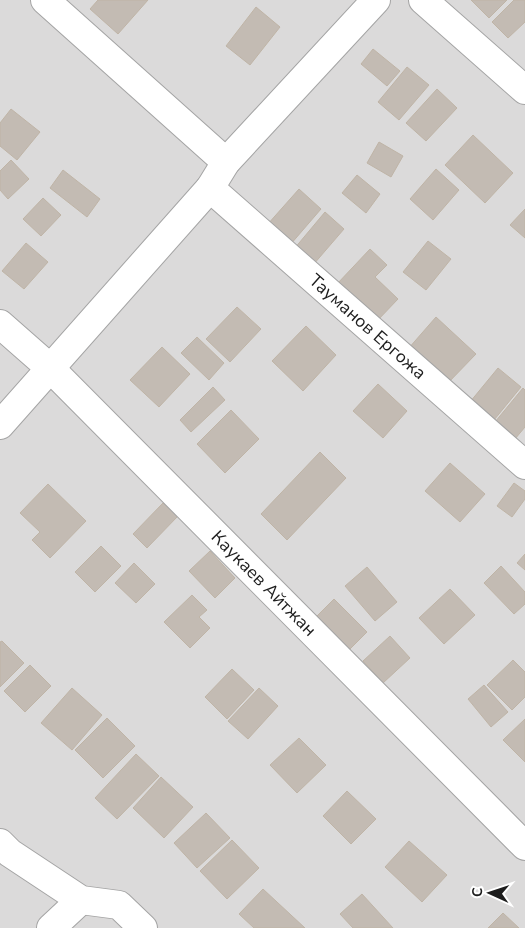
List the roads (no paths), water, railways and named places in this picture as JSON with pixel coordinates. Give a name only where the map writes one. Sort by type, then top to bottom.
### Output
[{"type":"street","points":[[45,0],[226,162]]},
{"type":"street","points":[[0,424],[210,188],[226,162],[376,0]]},
{"type":"street","points":[[423,0],[525,90]]},
{"type":"street","name":"Тауманов Ергожа","points":[[210,188],[525,465]]},
{"type":"street","name":"Каукаев Айтжан","points":[[0,324],[50,368],[525,846]]},
{"type":"street","points":[[0,843],[10,853],[81,900],[119,905],[143,928]]},
{"type":"street","points":[[51,928],[81,900]]}]
